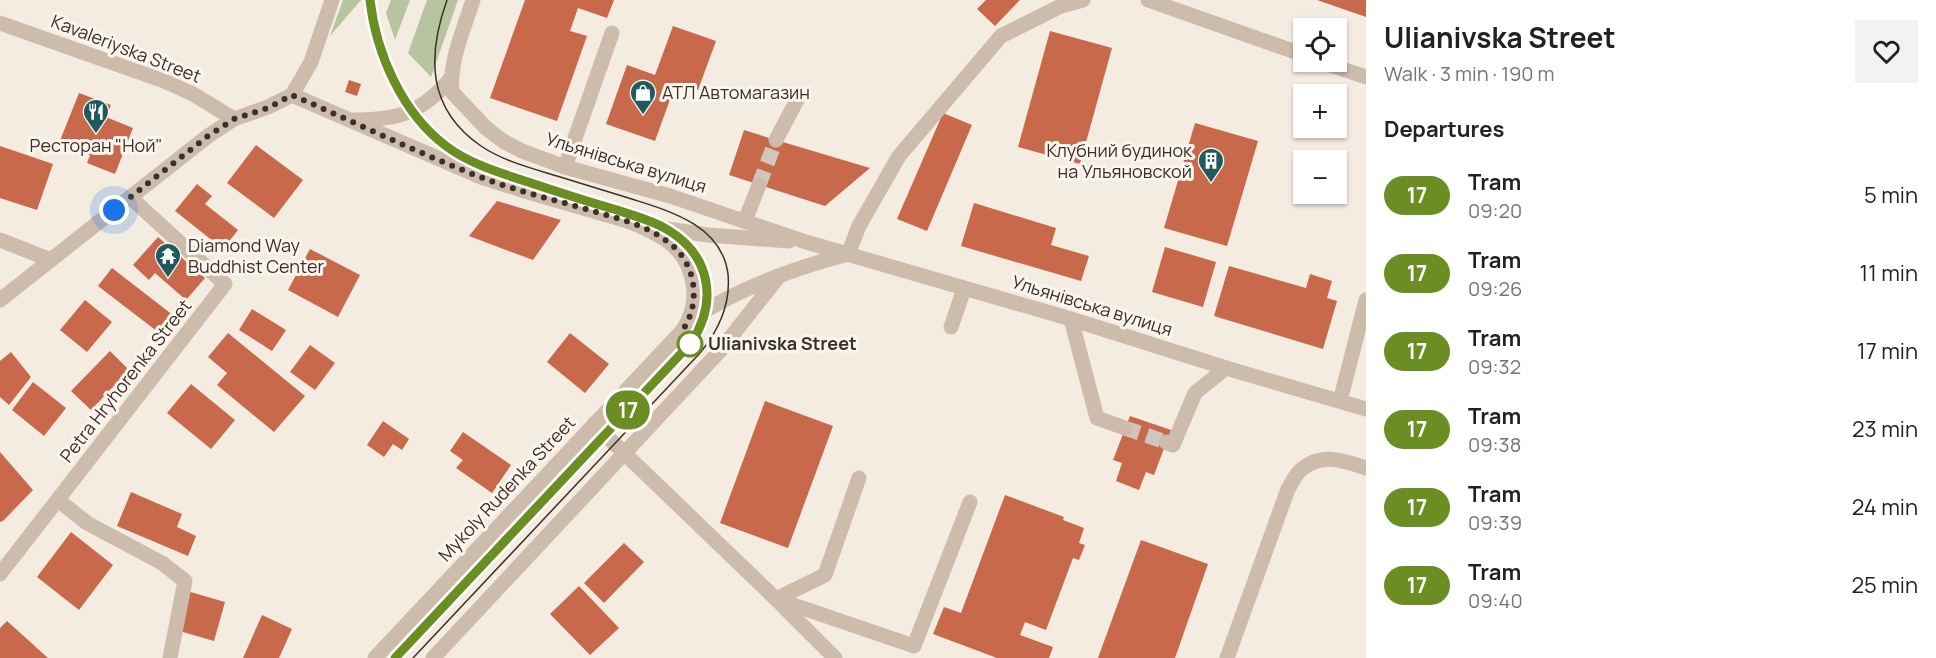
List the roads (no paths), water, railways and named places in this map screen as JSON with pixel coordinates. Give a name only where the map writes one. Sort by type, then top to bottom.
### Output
[{"type":"street","points":[[0,300],[208,136],[234,119],[268,108],[292,95],[311,62],[332,0]]},
{"type":"street","points":[[348,120],[397,117],[413,111],[451,85],[454,62],[473,0]]},
{"type":"street","points":[[848,254],[859,226],[899,156],[1001,36],[1061,6],[1083,0]]},
{"type":"street","points":[[1148,0],[1293,51]]},
{"type":"street","name":"Kavaleriyska Street","points":[[0,23],[165,81],[193,94],[234,119]]},
{"type":"street","points":[[565,167],[612,33]]},
{"type":"street","points":[[1347,71],[1366,77]]},
{"type":"street","name":"Ульянівська вулиця","points":[[451,85],[473,116],[503,141],[522,151],[565,167],[670,196],[806,242],[1071,319],[1366,409]]},
{"type":"street","name":"Ульянівська вулиця","points":[[292,95],[480,177],[628,221],[708,235],[806,242]]},
{"type":"street","points":[[776,140],[796,100]]},
{"type":"street","points":[[745,221],[759,185]]},
{"type":"street","name":"Petra Hryhorenka Street","points":[[0,574],[225,284],[130,197]]},
{"type":"street","points":[[628,221],[670,243],[683,256],[692,274],[694,296],[690,320]]},
{"type":"street","points":[[0,240],[51,260]]},
{"type":"street","name":"Mykoly Rudenka Street","points":[[375,658],[690,320],[728,298],[780,275],[848,254]]},
{"type":"street","points":[[433,658],[719,352],[780,275]]},
{"type":"street","points":[[951,327],[963,289]]},
{"type":"street","points":[[1340,401],[1366,300]]},
{"type":"street","points":[[1071,319],[1097,418],[1125,428]]},
{"type":"street","points":[[1166,442],[1173,445],[1195,393],[1226,368]]},
{"type":"street","points":[[594,424],[835,658]]},
{"type":"street","points":[[1227,658],[1288,489],[1300,470],[1315,461],[1336,458],[1366,468]]},
{"type":"street","points":[[776,599],[825,575],[859,478]]},
{"type":"street","points":[[58,500],[87,523],[162,562],[185,581],[170,658]]},
{"type":"street","points":[[776,599],[914,646],[970,502]]},
{"type":"tunnel","points":[[759,185],[776,140]]},
{"type":"tunnel","points":[[1125,428],[1166,442]]},
{"type":"tram line","name":"17","points":[[370,0],[378,43],[399,91],[428,129],[446,146],[496,172],[643,219],[667,229],[683,240],[694,252],[702,267],[707,295],[703,320],[691,343],[395,658]]},
{"type":"tram line","points":[[371,0],[385,61],[404,100],[430,132],[466,159],[554,191],[643,218],[668,230],[694,253],[706,281],[707,296],[700,328],[691,343],[395,658]]},
{"type":"tram line","points":[[413,658],[700,353],[718,326],[728,296],[728,274],[724,258],[716,244],[694,224],[665,210],[508,160],[481,146],[463,131],[450,115],[441,98],[436,80],[436,41],[447,0]]},
{"type":"place","name":"АТЛ Автомагазин","points":[[643,116]]},
{"type":"place","name":"Ресторан \"Ной\"","points":[[96,135]]},
{"type":"place","name":"Клубний будинок на Ульяновской","points":[[1211,184]]},
{"type":"place","name":"Diamond Way Buddhist Center","points":[[168,279]]},
{"type":"place","name":"Ulianivska Street","points":[[690,344]]}]
